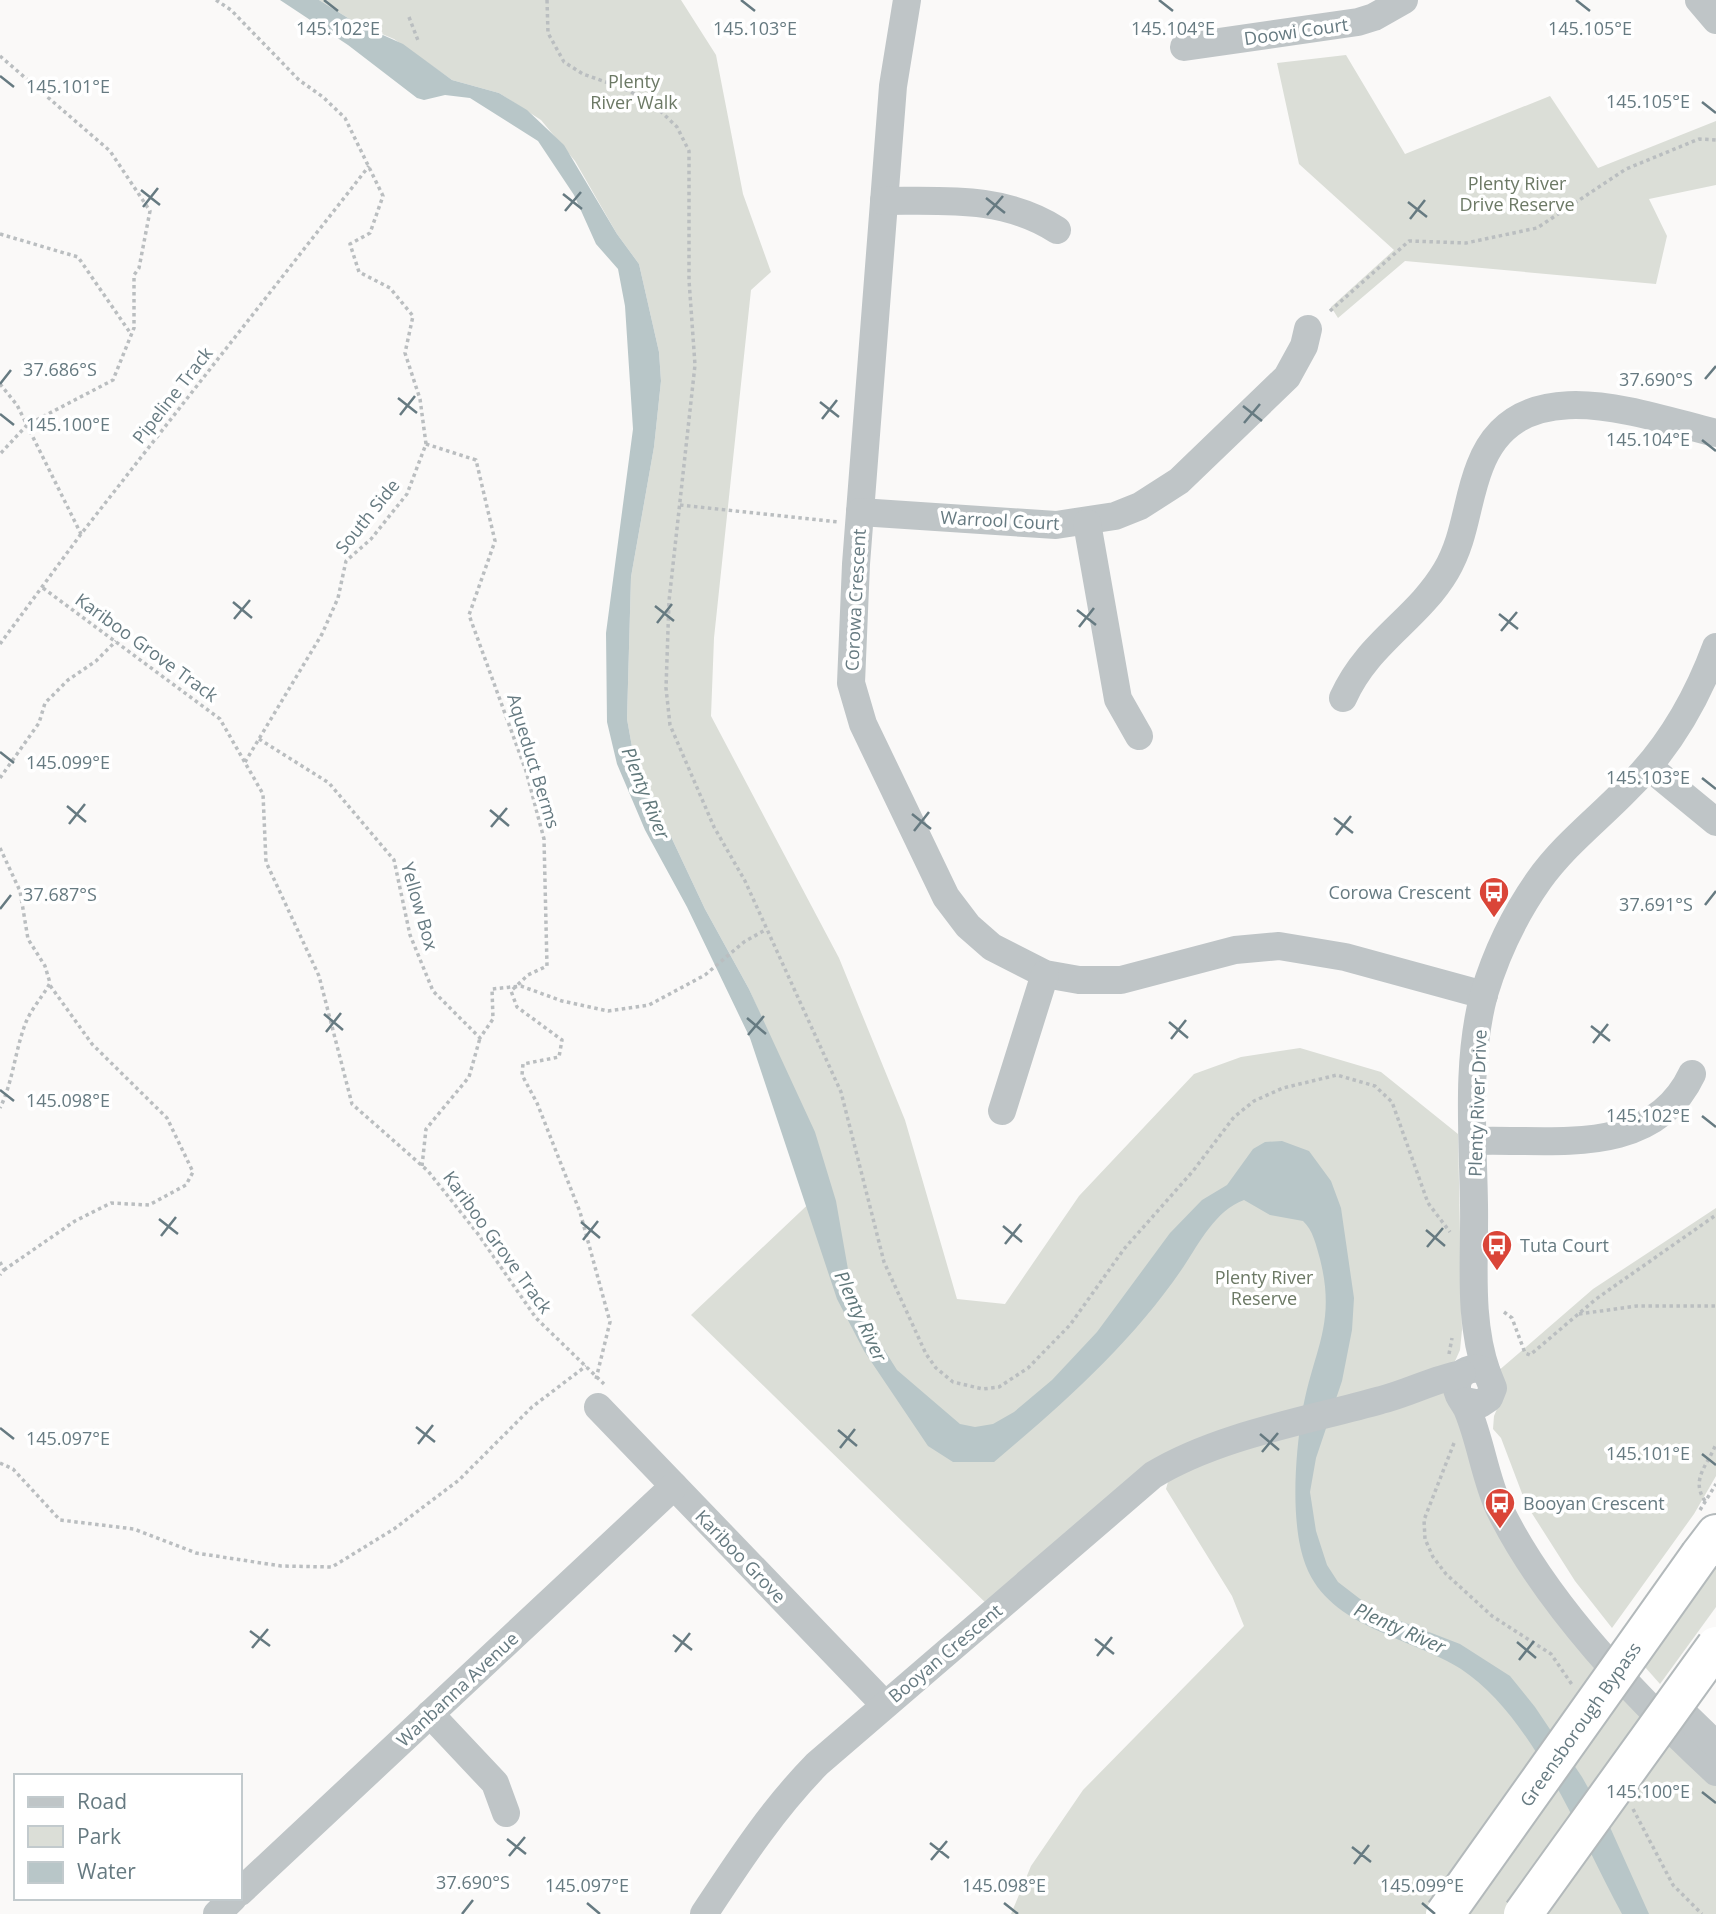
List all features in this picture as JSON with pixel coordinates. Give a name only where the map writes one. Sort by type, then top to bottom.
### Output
[{"type":"highway","name":"Greensborough Bypass","points":[[1445,1914],[1707,1530]]},
{"type":"highway","points":[[1522,1914],[1716,1646]]},
{"type":"street","name":"Corowa Crescent","points":[[907,0],[896,51],[884,201],[851,517],[851,662],[853,692],[863,724],[957,913],[992,947],[1045,974],[1088,981],[1121,980],[1236,950],[1279,946],[1345,957],[1484,995]]},
{"type":"street","name":"Doowi Court","points":[[1184,47],[1358,22],[1374,17],[1404,0]]},
{"type":"street","points":[[1699,0],[1716,20]]},
{"type":"street","points":[[884,201],[994,204],[1027,213],[1057,230]]},
{"type":"street","name":"Warrool Court","points":[[851,517],[1034,525],[1087,523],[1140,506],[1179,481],[1287,377],[1304,346],[1308,329]]},
{"type":"street","points":[[1343,698],[1359,665],[1444,574],[1462,539],[1481,463],[1488,449],[1511,424],[1545,407],[1582,403],[1716,433]]},
{"type":"street","points":[[1087,523],[1118,698],[1139,736]]},
{"type":"street","name":"Plenty River Drive","points":[[1716,647],[1693,700],[1649,767],[1567,846],[1540,879],[1504,941],[1484,995],[1476,1047],[1475,1300],[1471,1386],[1494,1495],[1523,1549],[1612,1667],[1716,1772]]},
{"type":"street","points":[[1649,767],[1716,822]]},
{"type":"street","points":[[1002,1111],[1045,974]]},
{"type":"street","points":[[1474,1141],[1600,1139],[1624,1134],[1654,1121],[1668,1110],[1692,1074]]},
{"type":"street","name":"Plenty River Drive","points":[[1471,1386],[1521,1508],[1540,1540],[1593,1614],[1644,1674],[1716,1745]]},
{"type":"street","name":"Booyan Crescent","points":[[709,1912],[755,1836],[791,1790],[884,1704],[1128,1493],[1173,1463],[1224,1444],[1392,1397],[1441,1395],[1471,1386]]},
{"type":"street","name":"Kariboo Grove","points":[[600,1390],[674,1486],[884,1704]]},
{"type":"street","name":"Wanbanna Avenue","points":[[242,1890],[674,1486]]},
{"type":"street","points":[[430,1714],[495,1783],[506,1813]]},
{"type":"street","points":[[217,1914],[231,1900]]},
{"type":"path","name":"South Side","points":[[216,0],[231,10],[299,80],[323,97],[345,118],[369,166],[383,196],[370,233],[350,244],[359,272],[390,288],[413,316],[405,353],[419,399],[426,444],[407,494],[371,539],[346,561],[338,598],[322,634],[244,762]]},
{"type":"path","points":[[409,17],[419,43]]},
{"type":"path","points":[[0,56],[110,151],[150,211],[139,268],[134,275],[131,334],[113,380],[27,425],[0,454]]},
{"type":"path","points":[[1330,311],[1409,241],[1466,243],[1537,228],[1626,169],[1699,139],[1716,140]]},
{"type":"path","name":"Pipeline Track","points":[[0,644],[81,534],[369,166]]},
{"type":"path","points":[[0,234],[78,257],[131,334]]},
{"type":"path","points":[[0,384],[17,405],[81,534]]},
{"type":"path","name":"Aqueduct Berms","points":[[426,444],[475,460],[495,541],[469,615],[526,771],[544,839],[547,966],[528,975],[515,987]]},
{"type":"path","points":[[680,505],[851,517]]},
{"type":"path","name":"Kariboo Grove Track","points":[[43,588],[220,719],[263,794],[265,862],[319,976],[352,1104],[422,1166],[478,1234],[536,1318],[565,1350],[587,1366],[600,1390]]},
{"type":"path","points":[[0,778],[39,723],[45,703],[68,680],[96,661],[116,641]]},
{"type":"path","name":"Yellow Box","points":[[259,739],[329,783],[394,860],[410,935],[433,991],[480,1038]]},
{"type":"path","points":[[0,848],[20,891],[28,939],[45,966],[49,985],[92,1044],[167,1118],[193,1172],[186,1185],[149,1205],[111,1203],[75,1222],[0,1275]]},
{"type":"path","points":[[422,1166],[426,1129],[469,1077],[480,1038],[494,1019],[492,989],[515,987],[608,1011],[649,1005],[705,975],[744,942],[765,930]]},
{"type":"path","points":[[0,1108],[9,1091],[10,1072],[27,1019],[49,985]]},
{"type":"path","points":[[515,987],[511,990],[517,1007],[562,1040],[559,1058],[523,1064],[522,1075],[537,1103],[580,1212],[610,1322],[600,1390]]},
{"type":"path","points":[[1504,1312],[1512,1318],[1528,1356],[1578,1314],[1716,1215]]},
{"type":"path","points":[[0,1262],[4,1270]]},
{"type":"path","points":[[1578,1314],[1637,1306],[1716,1306]]},
{"type":"path","points":[[0,1463],[13,1469],[60,1520],[134,1529],[196,1553],[281,1566],[332,1567],[394,1529],[459,1480],[532,1407],[587,1366]]},
{"type":"path","points":[[1458,1434],[1424,1520],[1425,1539],[1433,1558],[1446,1574],[1484,1609],[1550,1654],[1575,1690]]},
{"type":"path","points":[[1707,1530],[1698,1479],[1716,1444]]},
{"type":"path","points":[[1628,1801],[1673,1885],[1702,1914]]},
{"type":"green space","name":"Plenty River Reserve","points":[[319,0],[681,0],[716,55],[743,194],[771,272],[751,290],[714,638],[711,716],[839,958],[905,1120],[957,1299],[1005,1304],[1079,1196],[1194,1074],[1241,1057],[1300,1048],[1381,1072],[1458,1134],[1462,1330],[1460,1350],[1452,1368],[1484,1488],[1716,1780],[1716,1914],[1011,1914],[1031,1866],[1083,1790],[1244,1626],[1232,1596],[1166,1489],[1173,1464],[994,1611],[691,1315],[818,1195],[779,1058],[749,989],[705,909],[634,758],[627,719],[631,577],[654,447],[661,381],[659,352],[639,264],[617,234],[575,161],[541,120],[499,93],[452,80],[394,39],[356,23]]},
{"type":"green space","name":"Plenty River Drive Reserve","points":[[1346,55],[1405,154],[1550,96],[1598,168],[1716,121],[1716,185],[1649,199],[1667,236],[1656,284],[1405,261],[1338,318],[1331,307],[1394,250],[1299,164],[1277,63]]},
{"type":"green space","points":[[1716,1208],[1716,1476],[1694,1514],[1612,1628],[1575,1581],[1526,1504],[1501,1438],[1493,1429],[1494,1416],[1500,1402],[1497,1372],[1593,1289]]},
{"type":"green space","points":[[1716,1567],[1716,1607],[1660,1684],[1645,1667]]},
{"type":"water","name":"Plenty River","points":[[280,0],[319,0],[356,23],[403,44],[452,80],[499,93],[527,110],[564,145],[617,234],[639,264],[659,352],[661,381],[654,447],[631,577],[627,719],[634,758],[705,909],[749,989],[815,1132],[836,1201],[849,1275],[863,1316],[897,1370],[960,1424],[975,1427],[993,1424],[1014,1412],[1052,1380],[1097,1332],[1170,1233],[1202,1200],[1227,1185],[1253,1149],[1265,1142],[1282,1141],[1309,1151],[1331,1181],[1341,1208],[1354,1298],[1352,1330],[1342,1381],[1316,1458],[1310,1492],[1316,1531],[1327,1565],[1338,1582],[1377,1612],[1460,1644],[1510,1676],[1535,1707],[1582,1777],[1609,1825],[1649,1914],[1622,1914],[1572,1815],[1533,1747],[1487,1690],[1461,1669],[1374,1629],[1333,1604],[1318,1587],[1306,1566],[1296,1511],[1297,1450],[1306,1392],[1321,1338],[1326,1303],[1325,1282],[1317,1248],[1312,1233],[1303,1221],[1270,1215],[1244,1200],[1234,1205],[1216,1219],[1164,1294],[1096,1371],[994,1462],[953,1462],[928,1446],[864,1351],[837,1299],[750,1038],[687,907],[645,830],[617,764],[607,722],[606,633],[633,429],[625,306],[618,269],[596,244],[574,195],[538,141],[470,98],[445,95],[424,100],[417,98],[348,45]]},
{"type":"place","name":"Corowa Crescent","points":[[1494,919]]},
{"type":"place","name":"Tuta Court","points":[[1497,1272]]},
{"type":"place","name":"Booyan Crescent","points":[[1500,1530]]},
{"type":"park label","name":"Plenty River Walk","points":[[634,91]]}]
